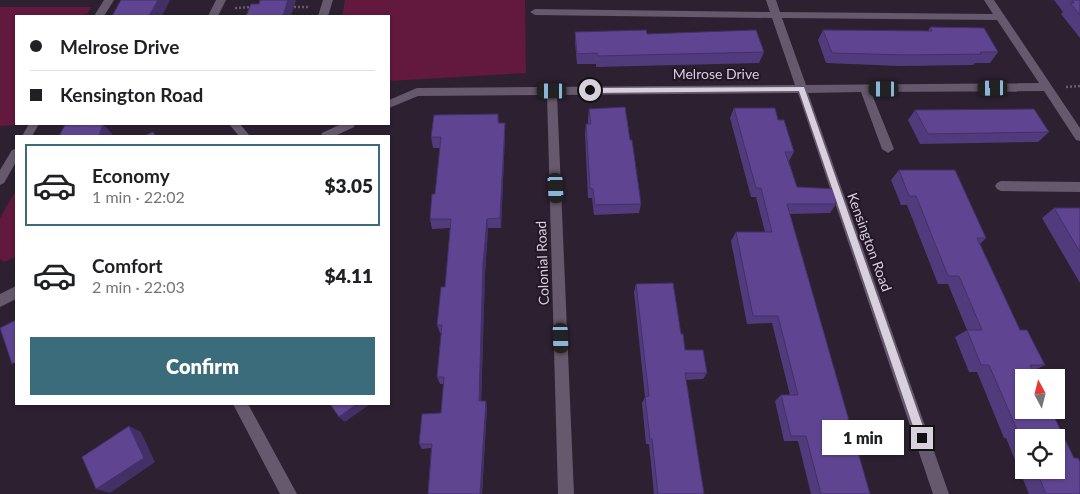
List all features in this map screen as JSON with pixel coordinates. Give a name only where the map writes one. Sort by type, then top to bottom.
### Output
[{"type":"street","points":[[100,15],[109,0]]},
{"type":"street","name":"Kensington Road","points":[[771,0],[941,494]]},
{"type":"street","points":[[989,0],[1080,138]]},
{"type":"street","points":[[535,12],[1000,17]]},
{"type":"street","name":"Melrose Drive","points":[[390,104],[417,92],[1046,87]]},
{"type":"street","points":[[865,89],[888,149]]},
{"type":"street","name":"Colonial Road","points":[[552,91],[566,494]]},
{"type":"street","points":[[235,125],[244,135]]},
{"type":"street","points":[[328,135],[348,125]]},
{"type":"street","points":[[0,180],[15,155]]},
{"type":"street","points":[[1001,186],[1080,187]]},
{"type":"street","points":[[0,301],[15,293]]},
{"type":"street","points":[[241,405],[289,494]]},
{"type":"path","points":[[217,8],[257,7]]},
{"type":"path","points":[[286,7],[326,8]]},
{"type":"shaded area","points":[[345,0],[525,0],[526,73],[390,81],[390,15],[342,15]]},
{"type":"shaded area","points":[[0,7],[91,7],[87,15],[15,15],[15,125],[18,125],[0,126]]},
{"type":"shaded area","points":[[15,192],[15,257],[4,262],[0,259],[0,218]]},
{"type":"building","points":[[121,0],[158,0],[150,15],[113,15]]},
{"type":"building","points":[[260,0],[288,0],[283,15],[246,15],[251,4],[259,4]]},
{"type":"building","points":[[1072,0],[1080,0],[1080,15],[1070,3],[1074,3]]},
{"type":"building","points":[[930,27],[984,28],[998,52],[907,55],[832,53],[823,30],[932,31]]},
{"type":"building","points":[[646,30],[647,34],[756,30],[764,52],[598,56],[597,53],[577,54],[575,32]]},
{"type":"building","points":[[625,107],[630,140],[632,140],[641,204],[595,205],[593,189],[590,188],[586,124],[591,124],[589,109]]},
{"type":"building","points":[[734,108],[775,108],[778,120],[784,120],[794,152],[785,152],[797,187],[837,189],[836,204],[787,204],[870,494],[821,494],[806,436],[791,436],[781,395],[798,395],[778,316],[753,316],[736,232],[772,232],[761,188],[756,188]]},
{"type":"building","points":[[1034,109],[1049,132],[928,134],[915,110]]},
{"type":"building","points":[[498,114],[498,123],[505,123],[500,218],[487,219],[483,265],[479,401],[486,401],[480,494],[428,494],[432,444],[419,444],[422,414],[441,413],[444,377],[437,377],[442,325],[437,325],[441,287],[445,287],[451,219],[430,219],[432,194],[435,194],[441,137],[431,137],[434,115]]},
{"type":"building","points":[[65,125],[103,125],[99,135],[60,135]]},
{"type":"building","points":[[899,170],[955,170],[986,238],[977,238],[1020,330],[1027,330],[1045,365],[1030,365],[1032,369],[1015,369],[1015,419],[1055,419],[1060,429],[1017,429],[989,365],[981,365],[967,330],[982,330],[959,276],[948,276],[916,196],[909,196]]},
{"type":"building","points":[[1054,208],[1080,208],[1080,252]]},
{"type":"building","points":[[673,283],[685,350],[703,350],[707,373],[685,373],[704,494],[658,494],[645,397],[649,396],[636,284]]},
{"type":"building","points":[[15,320],[15,362],[12,364],[0,328]]},
{"type":"building","points":[[331,405],[356,405],[339,417]]},
{"type":"building","points":[[129,426],[144,458],[96,489],[82,457]]},
{"type":"building","points":[[1065,439],[1074,458],[1078,458],[1080,462],[1080,494],[1046,494],[1040,479],[1065,479]]},
{"type":"route","points":[[590,90],[801,89],[922,438]]}]
